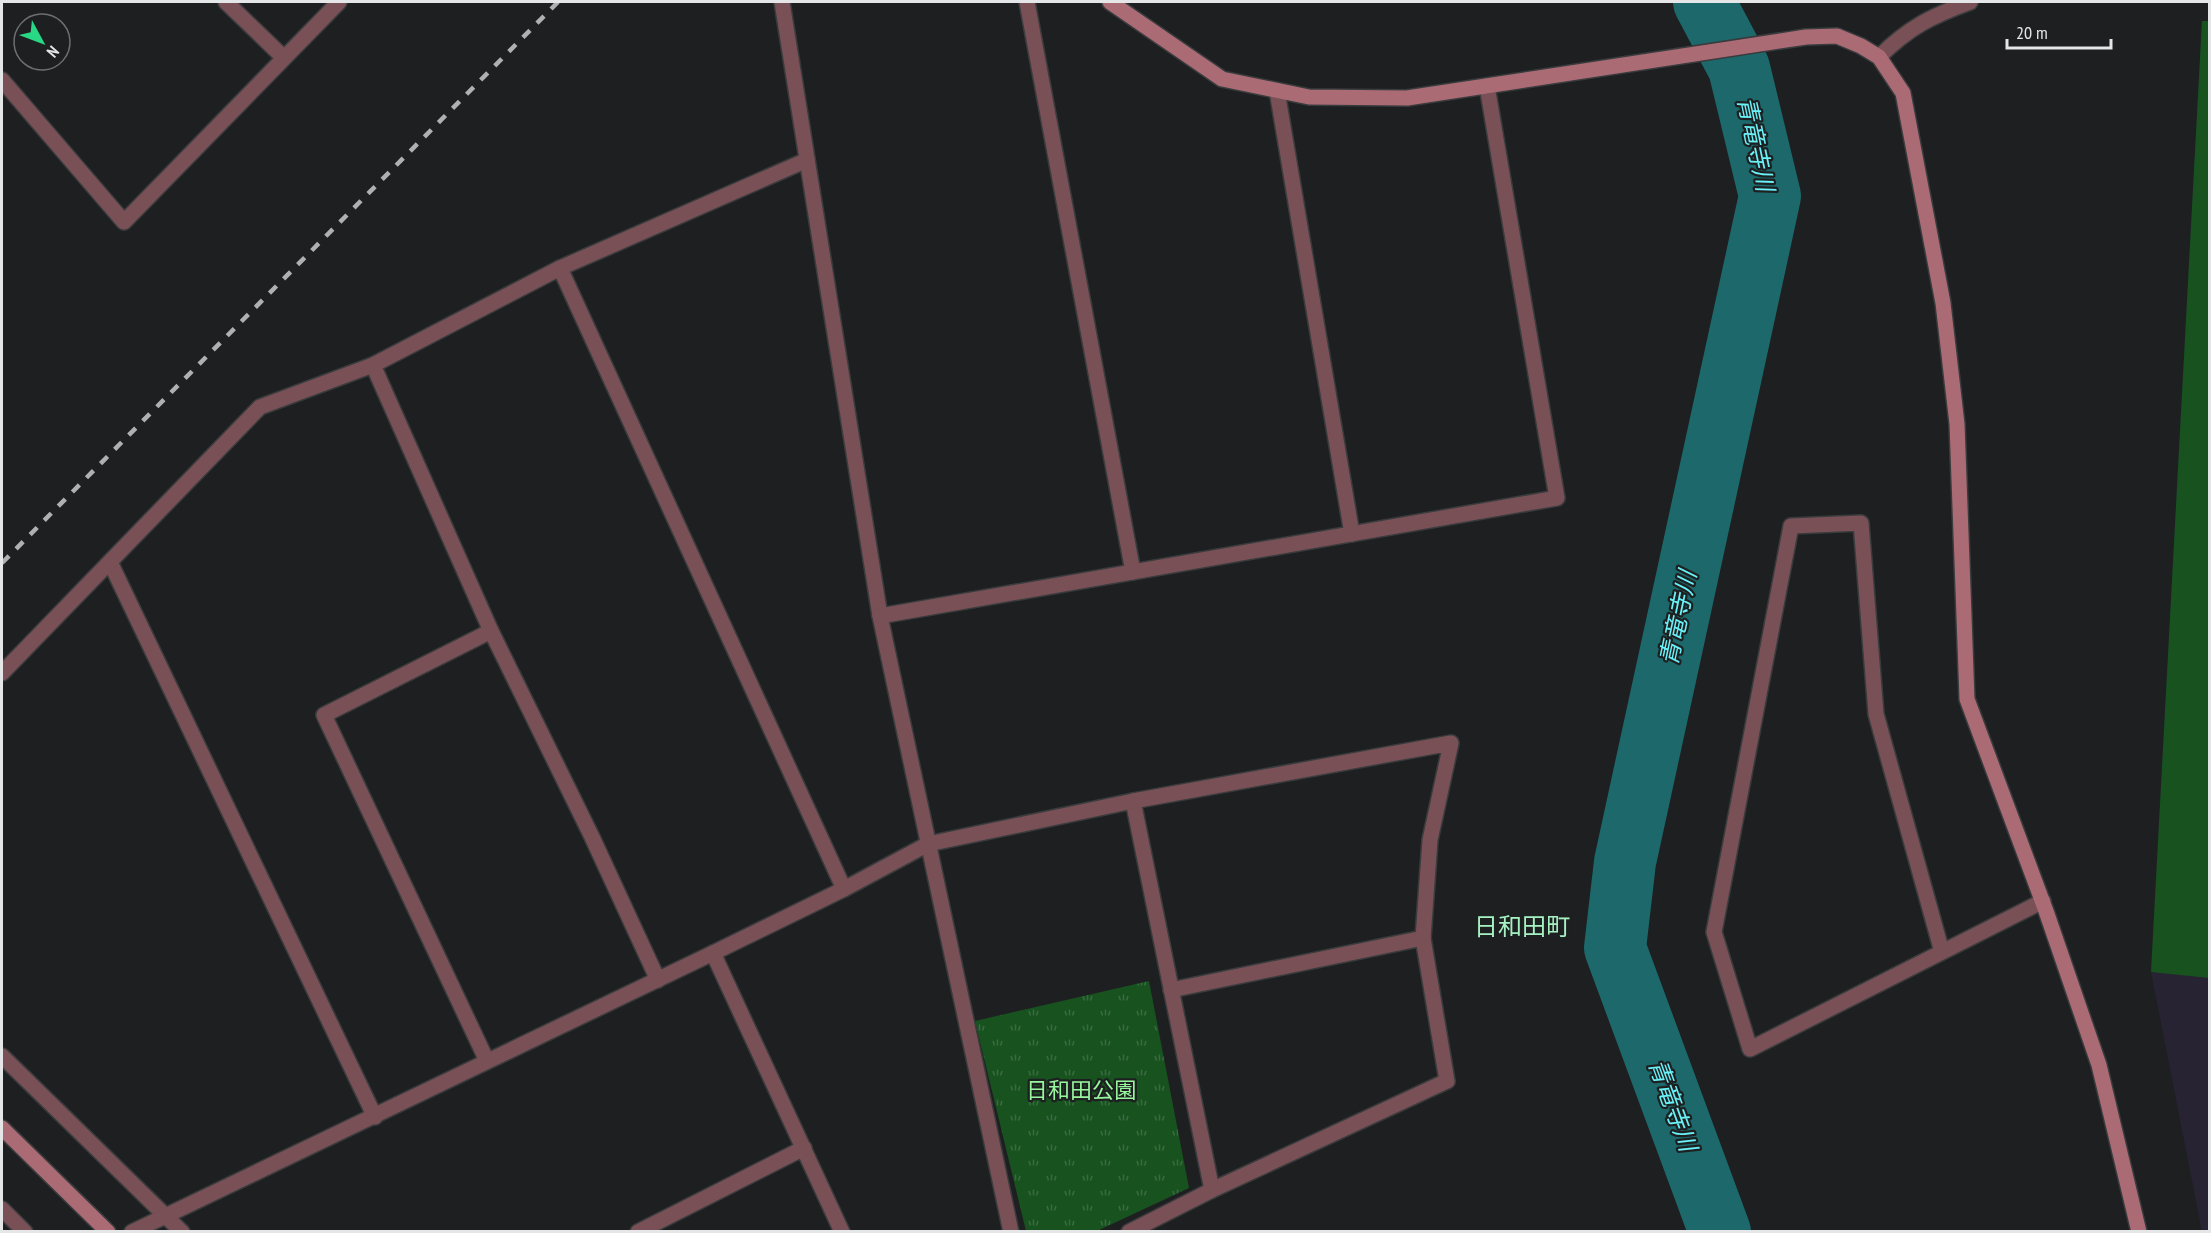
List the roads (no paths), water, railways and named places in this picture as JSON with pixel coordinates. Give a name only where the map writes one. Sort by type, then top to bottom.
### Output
[{"type":"street","points":[[226,2],[284,57]]},
{"type":"street","points":[[2,80],[124,222],[339,2]]},
{"type":"street","points":[[782,2],[880,616],[1011,1232]]},
{"type":"street","points":[[1027,2],[1133,572]]},
{"type":"street","points":[[1110,2],[1222,79],[1309,97],[1407,98],[1792,41],[1806,37],[1837,36],[1879,57],[1904,93],[1943,303],[1957,424],[1967,699],[2043,901],[2099,1065],[2139,1232]]},
{"type":"street","points":[[1879,57],[1902,34],[1929,17],[1970,2]]},
{"type":"street","points":[[880,616],[1557,498],[1487,86]]},
{"type":"street","points":[[1277,91],[1352,534]]},
{"type":"street","points":[[2,673],[260,408],[374,365],[560,268],[807,160]]},
{"type":"street","points":[[560,268],[844,889]]},
{"type":"street","points":[[374,365],[491,632],[592,837],[658,980]]},
{"type":"street","points":[[1942,952],[1876,714],[1861,523],[1791,526],[1714,932],[1750,1049],[2043,901]]},
{"type":"street","points":[[110,562],[375,1117]]},
{"type":"street","points":[[487,1061],[324,715],[491,632]]},
{"type":"street","points":[[132,1232],[658,980],[844,889],[928,844],[1133,801],[1451,742],[1430,840],[1424,938],[1448,1081],[1212,1190],[1129,1232]]},
{"type":"street","points":[[1133,801],[1212,1190]]},
{"type":"street","points":[[1171,990],[1424,938]]},
{"type":"street","points":[[713,953],[842,1232]]},
{"type":"street","points":[[2,1056],[182,1232]]},
{"type":"street","points":[[2,1128],[108,1232]]},
{"type":"street","points":[[638,1232],[804,1148]]},
{"type":"street","points":[[2,1209],[25,1232]]},
{"type":"waterway","name":"青竜寺川","points":[[1704,2],[1739,68],[1770,196],[1625,862],[1615,948],[1720,1232]]},
{"type":"railway","points":[[2,563],[558,2]]},
{"type":"district","name":"日和田町","points":[[1522,926]]},
{"type":"park label","name":"日和田公園","points":[[1081,1090]]}]
